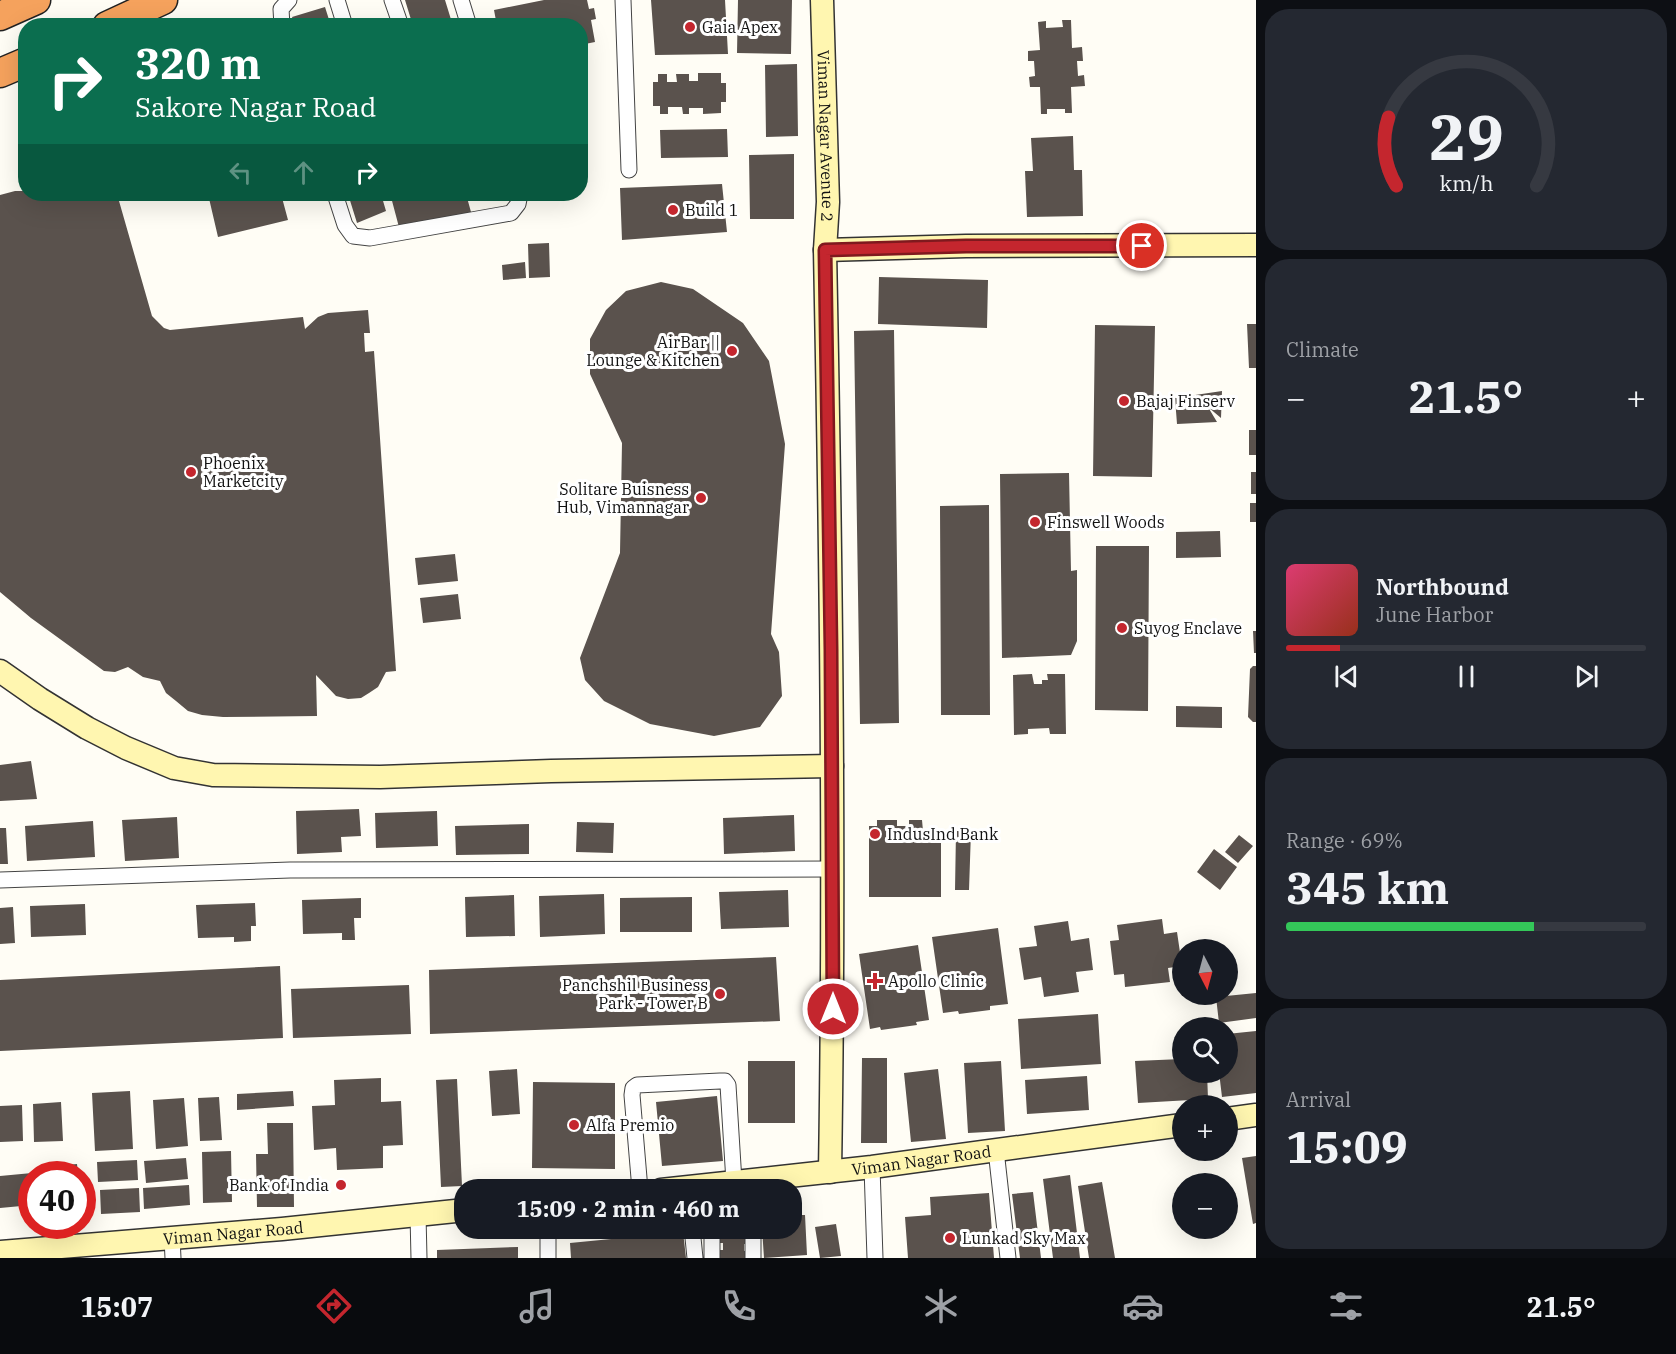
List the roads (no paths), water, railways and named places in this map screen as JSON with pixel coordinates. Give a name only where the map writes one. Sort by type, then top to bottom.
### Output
[{"type":"highway","points":[[0,16],[36,0]]},
{"type":"highway","points":[[125,18],[162,0]]},
{"type":"highway","points":[[0,74],[18,66]]},
{"type":"street","points":[[282,18],[281,9],[289,0]]},
{"type":"street","points":[[337,0],[343,18]]},
{"type":"street","points":[[392,0],[398,18]]},
{"type":"street","points":[[461,0],[467,18]]},
{"type":"street","points":[[623,0],[629,170]]},
{"type":"street","name":"Viman Nagar Avenue 2","points":[[822,0],[828,202],[825,250],[832,766],[833,953],[830,1172]]},
{"type":"street","points":[[337,201],[345,225],[353,236],[370,238],[511,213],[519,201]]},
{"type":"street","points":[[825,250],[966,246],[1256,245]]},
{"type":"street","points":[[0,671],[87,728],[126,748],[174,768],[213,775],[380,777],[551,771],[832,766]]},
{"type":"street","points":[[0,880],[290,870],[832,869]]},
{"type":"street","points":[[639,1179],[633,1088],[637,1085],[725,1081],[728,1085],[746,1179]]},
{"type":"street","points":[[1238,1117],[1256,1115]]},
{"type":"street","name":"Viman Nagar Road","points":[[782,1179],[1172,1126]]},
{"type":"street","points":[[996,1150],[1008,1258]]},
{"type":"street","points":[[872,1167],[875,1258]]},
{"type":"street","name":"Viman Nagar Road","points":[[0,1252],[173,1248],[282,1229],[454,1211]]},
{"type":"street","points":[[418,1215],[419,1258]]},
{"type":"street","points":[[548,1239],[548,1258]]},
{"type":"street","points":[[693,1239],[695,1258]]},
{"type":"street","points":[[712,1239],[712,1258]]},
{"type":"street","points":[[753,1239],[753,1258]]},
{"type":"place","name":"Gaia Apex","points":[[690,27]]},
{"type":"place","name":"Build 1","points":[[673,210]]},
{"type":"place","name":"AirBar || Lounge & Kitchen","points":[[732,351]]},
{"type":"place","name":"Bajaj Finserv","points":[[1124,401]]},
{"type":"place","name":"Phoenix Marketcity","points":[[191,472]]},
{"type":"place","name":"Solitare Buisness Hub, Vimannagar","points":[[701,498]]},
{"type":"place","name":"Finswell Woods","points":[[1035,522]]},
{"type":"place","name":"Suyog Enclave","points":[[1122,628]]},
{"type":"place","name":"IndusInd Bank","points":[[875,834]]},
{"type":"place","name":"Apollo Clinic","points":[[875,981]]},
{"type":"place","name":"Panchshil Business Park - Tower B","points":[[720,994]]},
{"type":"place","name":"Alfa Premio","points":[[574,1125]]},
{"type":"place","name":"Bank of India","points":[[341,1185]]},
{"type":"place","name":"Lunkad Sky Max","points":[[950,1238]]}]
